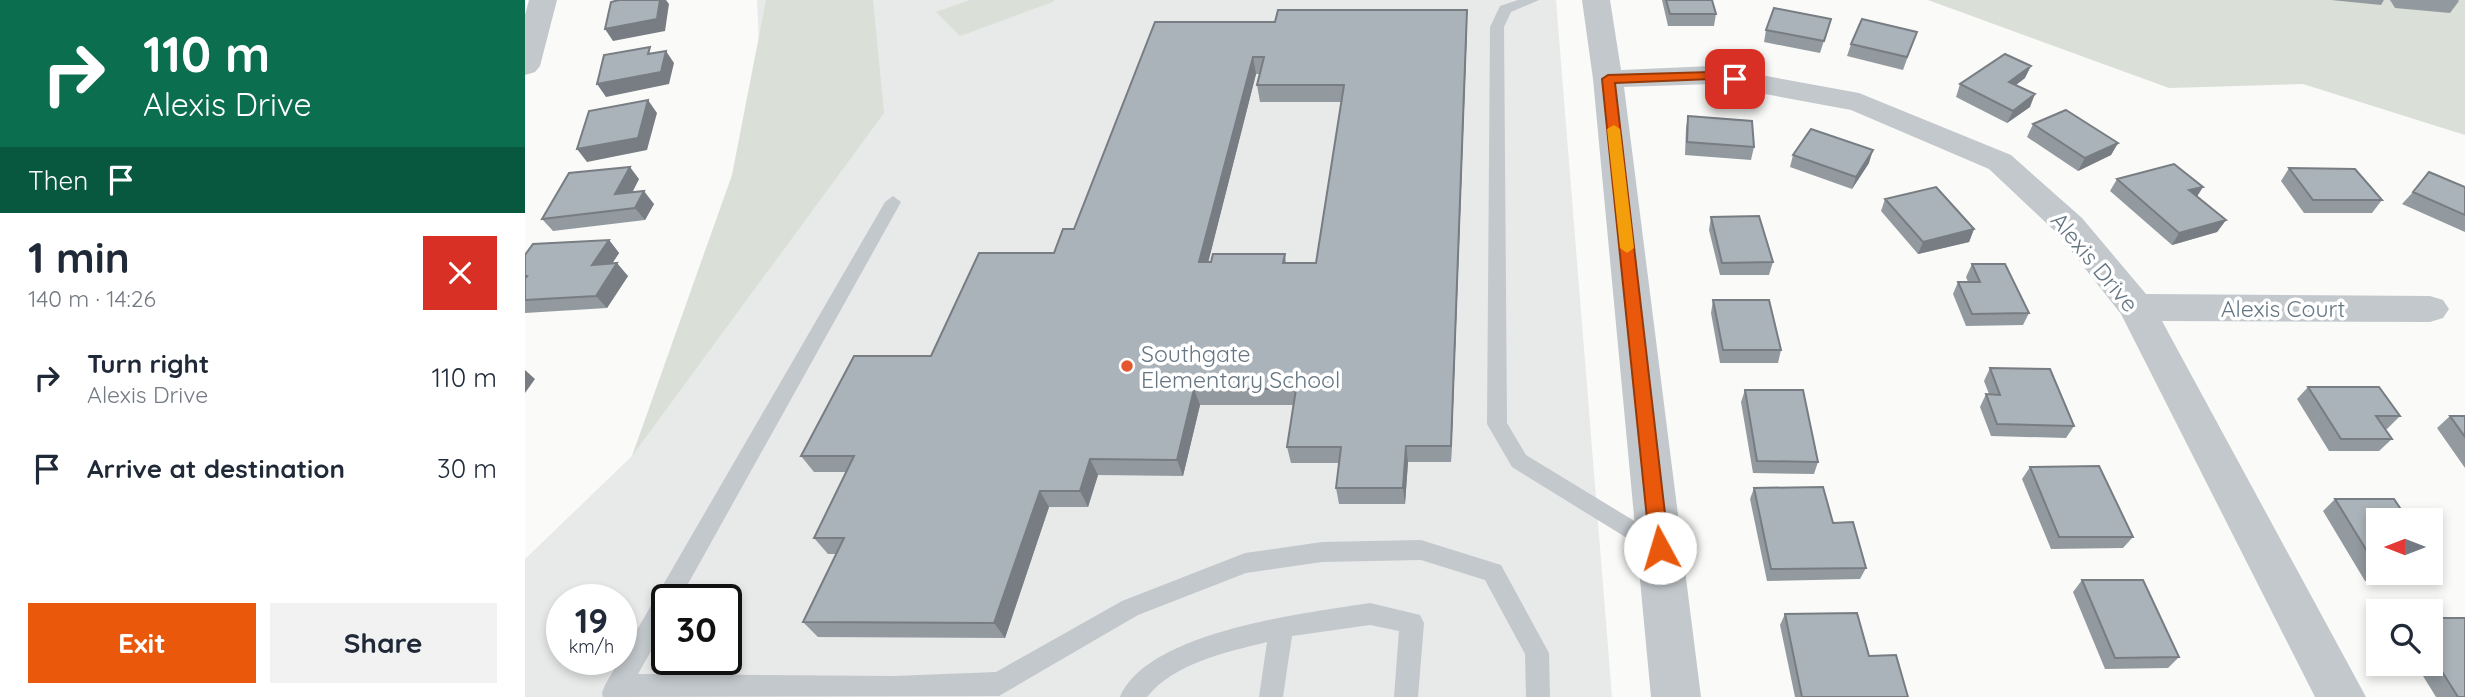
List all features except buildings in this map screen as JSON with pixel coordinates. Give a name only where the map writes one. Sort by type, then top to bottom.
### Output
[{"type":"street","points":[[525,66],[543,0]]},
{"type":"street","points":[[1596,0],[1608,79],[1676,697]]},
{"type":"street","name":"Alexis Drive","points":[[1608,79],[1711,75],[1785,87],[1859,103],[2000,162],[2070,226],[2136,307],[2341,697]]},
{"type":"street","name":"Alexis Court","points":[[2136,307],[2430,309]]},
{"type":"lane","points":[[1532,0],[1505,9],[1497,27],[1497,424],[1519,461],[1660,548]]},
{"type":"lane","points":[[893,202],[615,692],[976,691],[999,684],[1130,608],[1245,564],[1322,551],[1421,550],[1493,572],[1538,653],[1538,697]]},
{"type":"lane","points":[[1132,697],[1140,684],[1204,647],[1281,627],[1370,614],[1412,623],[1406,697]]},
{"type":"lane","points":[[1271,697],[1281,627]]},
{"type":"shaded area","name":"Southgate Elementary School","points":[[757,0],[1556,0],[1612,697],[525,697],[525,559],[632,456],[762,116]]},
{"type":"shaded area","points":[[766,0],[873,0],[884,113],[632,456],[732,175]]},
{"type":"shaded area","points":[[970,0],[1055,1],[960,36],[936,12]]},
{"type":"shaded area","points":[[1928,0],[2465,0],[2465,135],[2303,84],[2169,88]]},
{"type":"slow traffic","points":[[1614,129],[1627,248]]},
{"type":"place","name":"Southgate Elementary School","points":[[1127,366]]},
{"type":"route","points":[[1660,548],[1608,79],[1711,75],[1735,79]]}]
